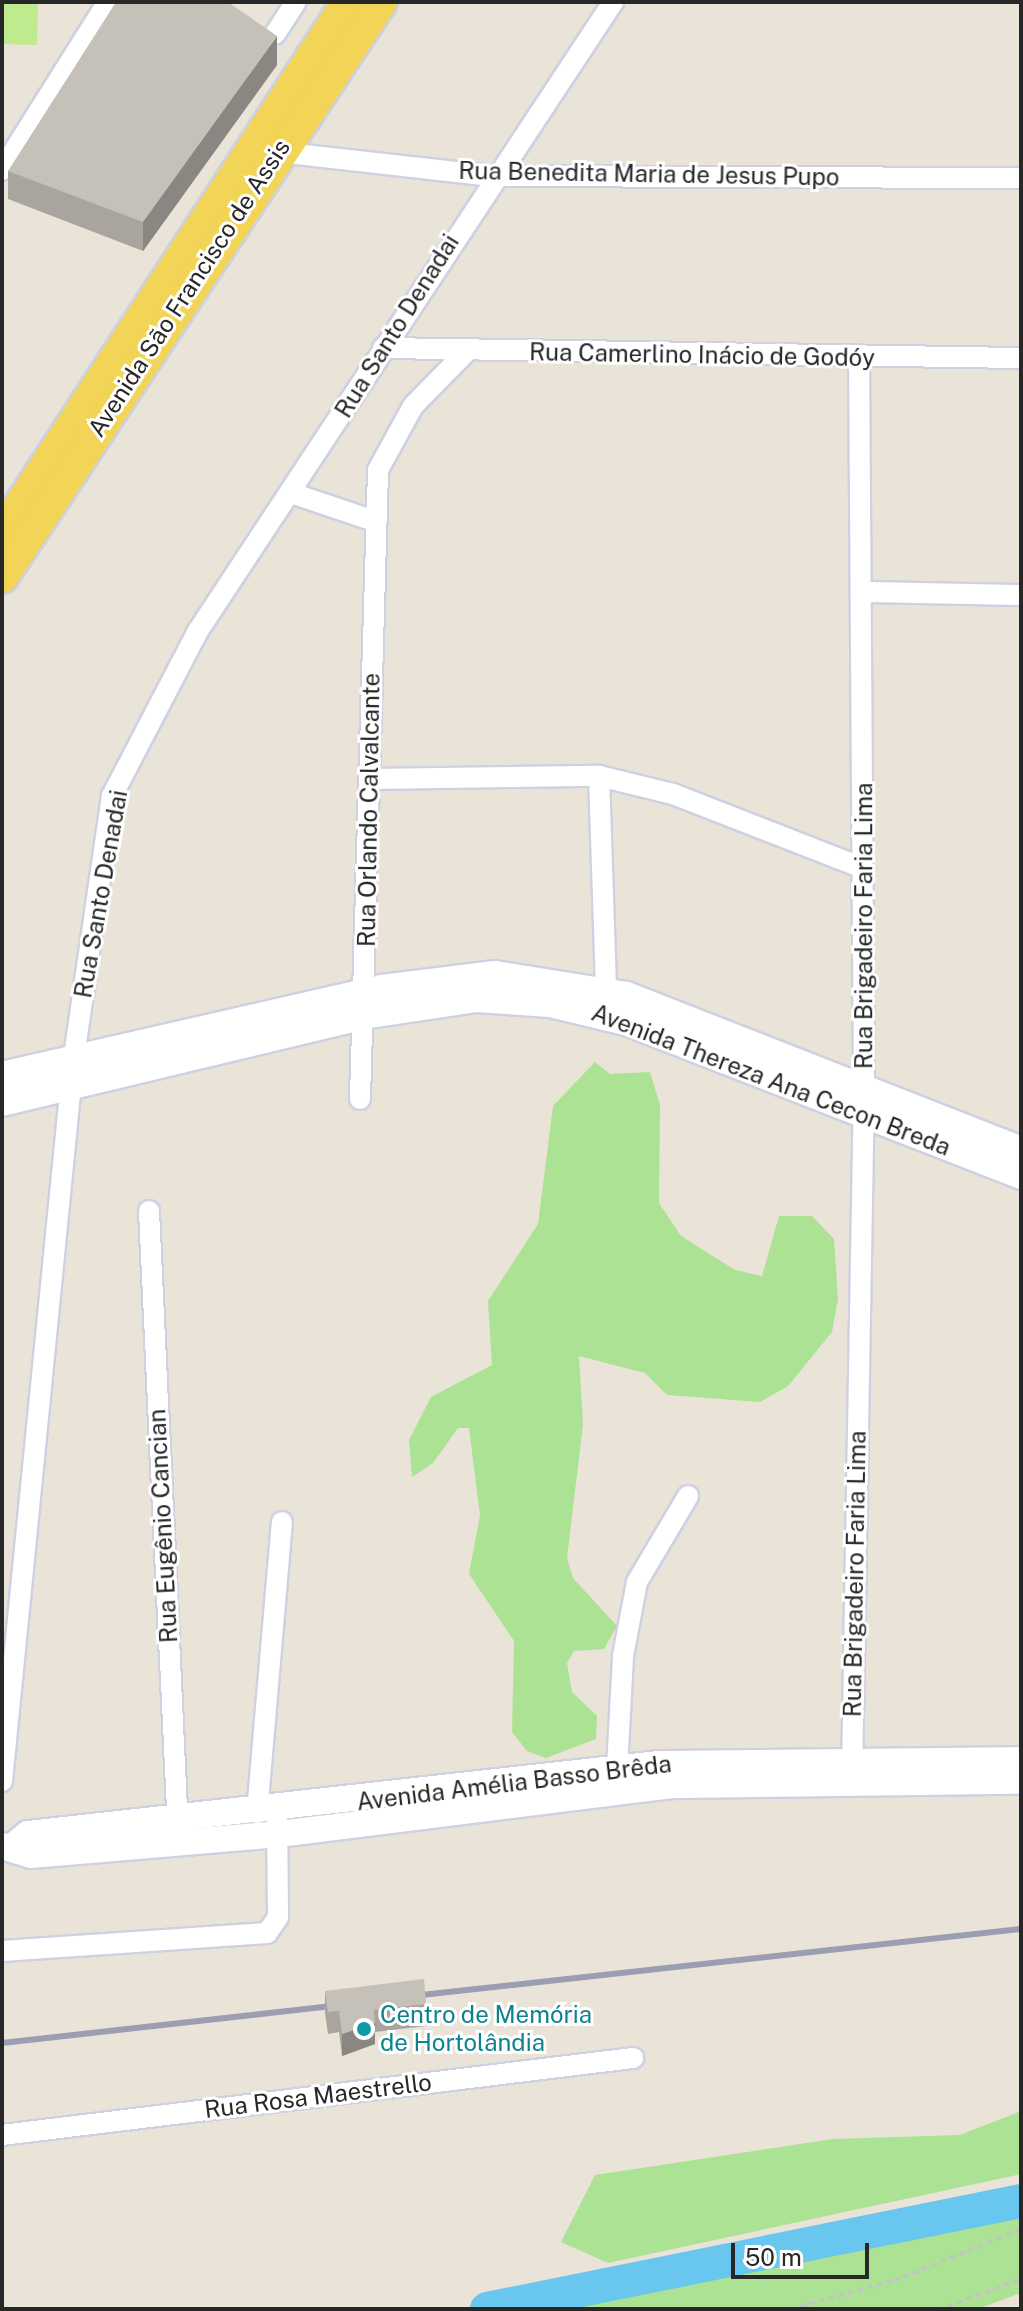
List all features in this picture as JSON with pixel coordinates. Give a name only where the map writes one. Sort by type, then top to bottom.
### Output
[{"type":"main road","name":"Avenida São Francisco de Assis","points":[[2,533],[348,2]]},
{"type":"main road","name":"Avenida São Francisco de Assis","points":[[2,577],[278,152],[381,2]]},
{"type":"main road","name":"Avenida Thereza Ana Cecon Breda","points":[[2,1102],[71,1076],[495,975],[606,990],[862,1100],[1021,1175]]},
{"type":"main road","name":"Avenida Thereza Ana Cecon Breda","points":[[364,1004],[477,998],[592,1011],[1021,1151]]},
{"type":"main road","name":"Avenida Thereza Ana Cecon Breda","points":[[2,1076],[71,1076]]},
{"type":"street","points":[[2,170],[108,2]]},
{"type":"street","points":[[275,34],[296,2]]},
{"type":"street","name":"Rua Santo Denadai","points":[[2,1781],[71,1076],[112,796],[198,631],[291,493],[491,176],[613,2]]},
{"type":"street","name":"Rua Benedita Maria de Jesus Pupo","points":[[278,152],[491,176],[1021,178]]},
{"type":"street","name":"Rua Camerlino Inácio de Godóy","points":[[383,348],[859,358],[1021,358]]},
{"type":"street","name":"Rua Orlando Calvalcante","points":[[360,1099],[371,779],[374,521],[378,470],[394,432],[467,351]]},
{"type":"street","name":"Rua Brigadeiro Faria Lima","points":[[852,1771],[866,592],[859,358]]},
{"type":"street","points":[[291,493],[374,521]]},
{"type":"street","points":[[866,592],[1021,595]]},
{"type":"street","points":[[371,779],[599,776],[673,794],[863,868]]},
{"type":"street","points":[[599,776],[606,990]]},
{"type":"street","name":"Rua Eugênio Cancian","points":[[149,1211],[178,1830]]},
{"type":"street","points":[[617,1768],[623,1656],[637,1582],[688,1496]]},
{"type":"street","points":[[2,1951],[267,1933],[278,1917],[271,1819],[282,1522]]},
{"type":"street","name":"Avenida Amélia Basso Brêda","points":[[271,1819],[1021,1760]]},
{"type":"street","name":"Avenida Amélia Basso Brêda","points":[[7,1846],[31,1855],[178,1830],[617,1768],[852,1771],[1021,1781]]},
{"type":"street","name":"Rua Rosa Maestrello","points":[[2,2135],[633,2058]]},
{"type":"path","points":[[790,2309],[894,2280],[1021,2229]]},
{"type":"path","points":[[938,2309],[1021,2279]]},
{"type":"green space","points":[[2,2],[38,2],[37,45],[2,44]]},
{"type":"green space","points":[[595,1062],[610,1074],[650,1072],[660,1105],[659,1203],[681,1236],[735,1270],[762,1276],[779,1216],[812,1216],[834,1239],[838,1299],[832,1332],[788,1386],[760,1402],[667,1395],[645,1373],[579,1356],[583,1424],[567,1558],[573,1578],[617,1626],[604,1649],[574,1651],[567,1663],[572,1692],[597,1716],[596,1739],[546,1758],[527,1751],[512,1732],[514,1641],[469,1574],[480,1515],[469,1428],[458,1428],[433,1463],[412,1477],[409,1440],[431,1397],[492,1365],[488,1301],[538,1224],[553,1106]]},
{"type":"green space","points":[[1021,2111],[1021,2174],[608,2263],[561,2242],[595,2175],[833,2139],[960,2135]]},
{"type":"green space","points":[[1021,2205],[1021,2293],[978,2309],[546,2309]]},
{"type":"building","points":[[116,2],[228,2],[277,36],[143,222],[8,171]]},
{"type":"building","points":[[424,1979],[426,2004],[374,2010],[375,2023],[342,2034],[339,2011],[328,2012],[325,1991]]},
{"type":"waterway","points":[[487,2309],[1021,2201]]},
{"type":"railway","points":[[403,1997],[1021,1929]]},
{"type":"railway","points":[[2,2043],[348,2004]]},
{"type":"place","name":"Centro de Memória de Hortolândia","points":[[364,2029]]}]
